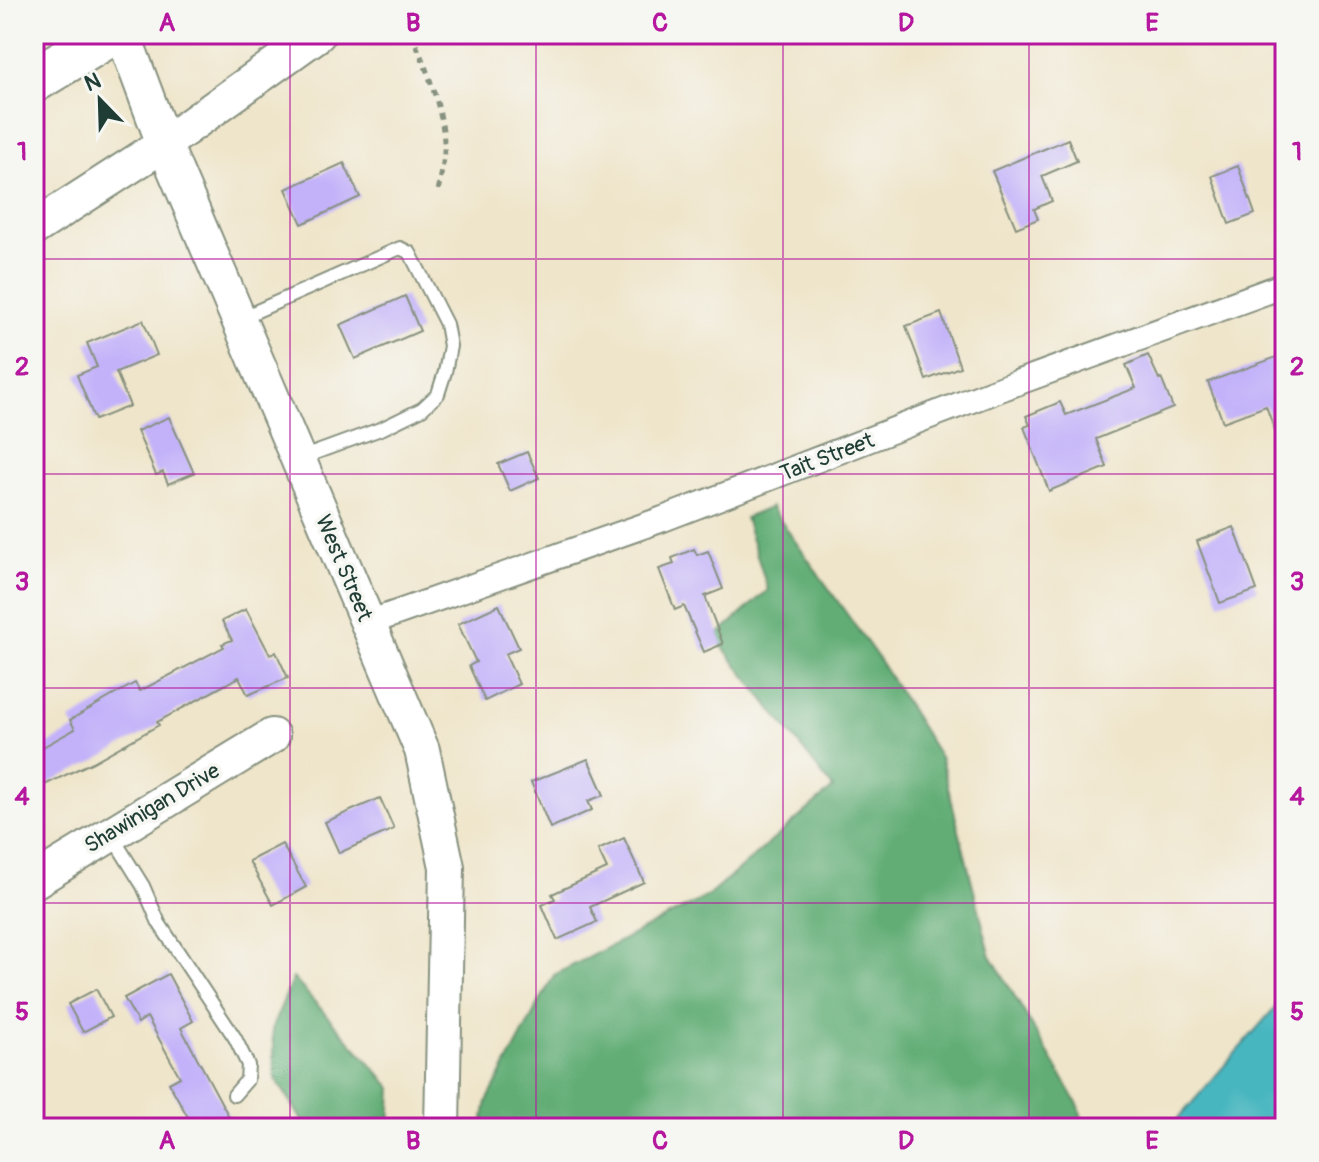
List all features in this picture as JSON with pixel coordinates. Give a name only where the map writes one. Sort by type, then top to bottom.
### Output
[{"type":"highway","points":[[34,80],[110,34]]},
{"type":"main road","name":"West Street","points":[[123,34],[164,144],[422,750],[447,867],[442,1128]]},
{"type":"main road","points":[[34,228],[164,144],[318,34]]},
{"type":"main road","name":"Shawinigan Drive","points":[[34,881],[272,736]]},
{"type":"street","name":"Tait Street","points":[[368,623],[663,519],[1000,389],[1285,285]]},
{"type":"lane","points":[[239,319],[400,248],[410,253],[446,324],[450,346],[445,372],[438,394],[431,401],[422,409],[383,428],[298,459]]},
{"type":"lane","points":[[110,833],[143,886],[159,923],[242,1051],[248,1065],[247,1080],[234,1095]]},
{"type":"path","points":[[411,34],[428,76],[444,140],[438,192]]},
{"type":"green space","points":[[771,507],[878,658],[941,759],[990,954],[1079,1106],[1084,1128],[482,1128],[487,1101],[554,975],[708,896],[833,788],[715,637],[768,590],[745,518]]},
{"type":"green space","points":[[293,978],[392,1088],[390,1128],[307,1128],[275,1078],[272,1028]]},
{"type":"water","points":[[1285,996],[1285,1128],[1170,1128]]},
{"type":"building","points":[[1068,139],[1077,161],[1042,176],[1052,201],[1034,209],[1038,219],[1016,228],[992,171]]},
{"type":"building","points":[[344,163],[360,197],[302,224],[286,189]]},
{"type":"building","points":[[1238,166],[1255,214],[1229,224],[1212,176]]},
{"type":"building","points":[[405,296],[420,331],[355,359],[340,325]]},
{"type":"building","points":[[941,313],[960,367],[926,380],[906,326]]},
{"type":"building","points":[[143,320],[157,355],[116,372],[130,406],[95,420],[77,375],[97,367],[87,343]]},
{"type":"building","points":[[1285,354],[1285,449],[1282,450],[1266,406],[1223,422],[1208,382]]},
{"type":"building","points":[[1148,355],[1173,408],[1096,439],[1107,467],[1049,491],[1024,427],[1030,425],[1026,416],[1060,402],[1066,415],[1136,388],[1126,365]]},
{"type":"building","points":[[169,417],[194,473],[168,484],[163,472],[156,475],[137,431]]},
{"type":"building","points":[[527,452],[539,478],[510,491],[498,464]]},
{"type":"building","points":[[1234,527],[1257,590],[1220,603],[1197,541]]},
{"type":"building","points":[[694,549],[697,555],[708,551],[723,589],[705,596],[723,644],[704,652],[684,606],[675,610],[659,569],[674,564],[672,558]]},
{"type":"building","points":[[499,605],[519,648],[505,654],[519,684],[485,701],[469,666],[476,662],[458,624]]},
{"type":"building","points":[[246,609],[270,655],[276,652],[288,678],[248,695],[239,677],[93,762],[34,790],[34,752],[75,729],[70,720],[135,683],[140,691],[224,647],[222,644],[232,640],[222,621]]},
{"type":"building","points":[[588,759],[604,795],[588,801],[592,810],[550,828],[531,782]]},
{"type":"building","points":[[380,798],[394,829],[339,853],[325,822]]},
{"type":"building","points":[[624,838],[644,882],[590,907],[597,922],[557,940],[542,905],[555,899],[552,894],[607,869],[598,850]]},
{"type":"building","points":[[282,844],[306,887],[273,905],[249,861]]},
{"type":"building","points":[[168,974],[193,1021],[181,1028],[235,1128],[194,1128],[169,1083],[180,1077],[147,1017],[138,1023],[124,998]]},
{"type":"building","points":[[96,989],[111,1017],[83,1032],[68,1004]]}]
